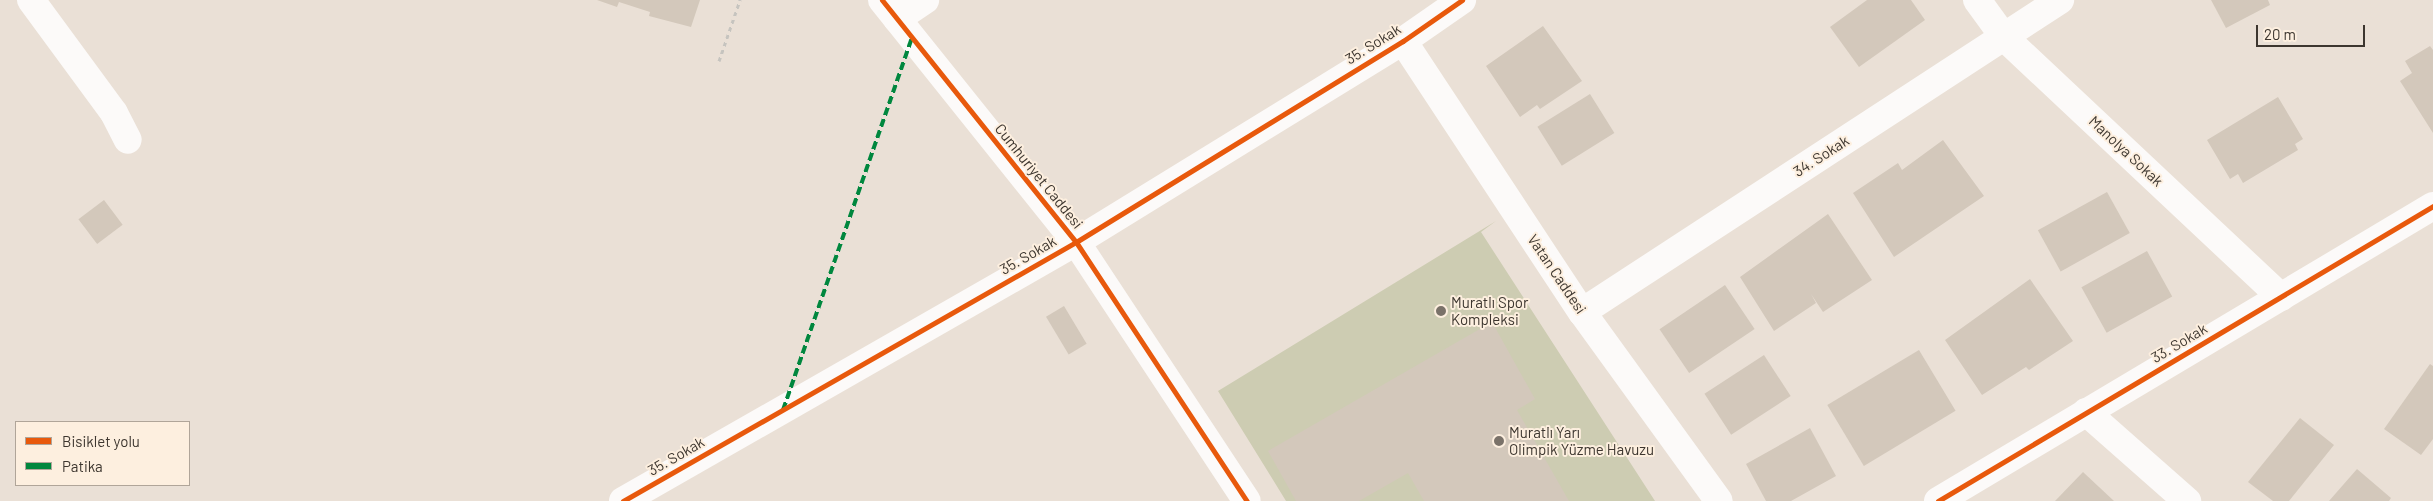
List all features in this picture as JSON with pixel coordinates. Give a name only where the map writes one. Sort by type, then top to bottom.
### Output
[{"type":"street","points":[[31,0],[114,113],[128,140]]},
{"type":"street","points":[[890,9],[925,0]]},
{"type":"street","name":"35. Sokak","points":[[623,501],[1076,242],[1403,41],[1462,0]]},
{"type":"street","name":"Manolya Sokak","points":[[1977,0],[2004,37],[2281,296]]},
{"type":"street","name":"34. Sokak","points":[[1582,312],[2060,0]]},
{"type":"street","name":"Cumhuriyet Caddesi","points":[[890,9],[1076,242],[1247,501]]},
{"type":"street","name":"Vatan Caddesi","points":[[1403,41],[1582,312],[1719,501]]},
{"type":"street","name":"33. Sokak","points":[[1938,501],[2433,206]]},
{"type":"street","points":[[2086,412],[2187,501]]},
{"type":"path","points":[[719,61],[740,0]]},
{"type":"green space","name":"Muratlı Spor Kompleksi","points":[[1496,221],[1481,232],[1655,501],[1286,501],[1218,391]]},
{"type":"building","points":[[597,0],[700,0],[691,27],[649,16],[650,12],[619,2],[617,7]]},
{"type":"building","points":[[1867,0],[1911,0],[1925,20],[1859,67],[1830,27]]},
{"type":"building","points":[[2211,0],[2268,0],[2270,5],[2226,28]]},
{"type":"building","points":[[1543,26],[1582,81],[1540,109],[1537,105],[1520,117],[1486,66]]},
{"type":"building","points":[[2430,46],[2433,50],[2433,133],[2400,81],[2412,73],[2405,61]]},
{"type":"building","points":[[1590,94],[1614,133],[1562,166],[1537,127]]},
{"type":"building","points":[[2278,97],[2303,139],[2295,144],[2298,150],[2243,183],[2238,174],[2230,179],[2207,140]]},
{"type":"building","points":[[1943,140],[1984,196],[1894,257],[1853,193],[1898,163],[1902,170]]},
{"type":"building","points":[[2107,192],[2130,233],[2061,271],[2038,230]]},
{"type":"building","points":[[104,200],[123,225],[97,244],[78,219]]},
{"type":"building","points":[[1828,214],[1872,280],[1823,312],[1811,294],[1816,303],[1774,331],[1740,277]]},
{"type":"building","points":[[2147,251],[2172,296],[2107,333],[2081,287]]},
{"type":"building","points":[[2030,279],[2073,341],[2029,370],[2026,367],[1982,395],[1945,340]]},
{"type":"building","points":[[1725,285],[1755,329],[1689,373],[1660,329]]},
{"type":"building","points":[[1064,306],[1087,344],[1069,355],[1046,317]]},
{"type":"building","points":[[1492,322],[1535,399],[1517,410],[1569,501],[1424,501],[1408,473],[1359,501],[1296,501],[1268,451]]},
{"type":"building","points":[[1919,350],[1956,411],[1864,466],[1827,405]]},
{"type":"building","points":[[1764,355],[1791,396],[1731,435],[1704,394]]},
{"type":"building","points":[[2430,364],[2433,366],[2433,439],[2421,455],[2384,429]]},
{"type":"building","points":[[2300,418],[2334,445],[2289,501],[2273,501],[2248,482]]},
{"type":"building","points":[[1810,428],[1836,476],[1791,501],[1766,501],[1746,464]]},
{"type":"building","points":[[2357,469],[2391,498],[2389,501],[2329,501]]},
{"type":"building","points":[[2083,472],[2114,501],[2055,501]]},
{"type":"marked path","points":[[783,410],[912,37]]},
{"type":"cycle path","points":[[882,0],[1076,242],[1247,501]]},
{"type":"cycle path","points":[[623,501],[1076,242],[1403,41],[1462,0]]},
{"type":"cycle path","points":[[1938,501],[2433,206]]},
{"type":"place","name":"Muratlı Spor Kompleksi","points":[[1441,311]]},
{"type":"place","name":"Muratlı Yarı Olimpik Yüzme Havuzu","points":[[1499,441]]}]
